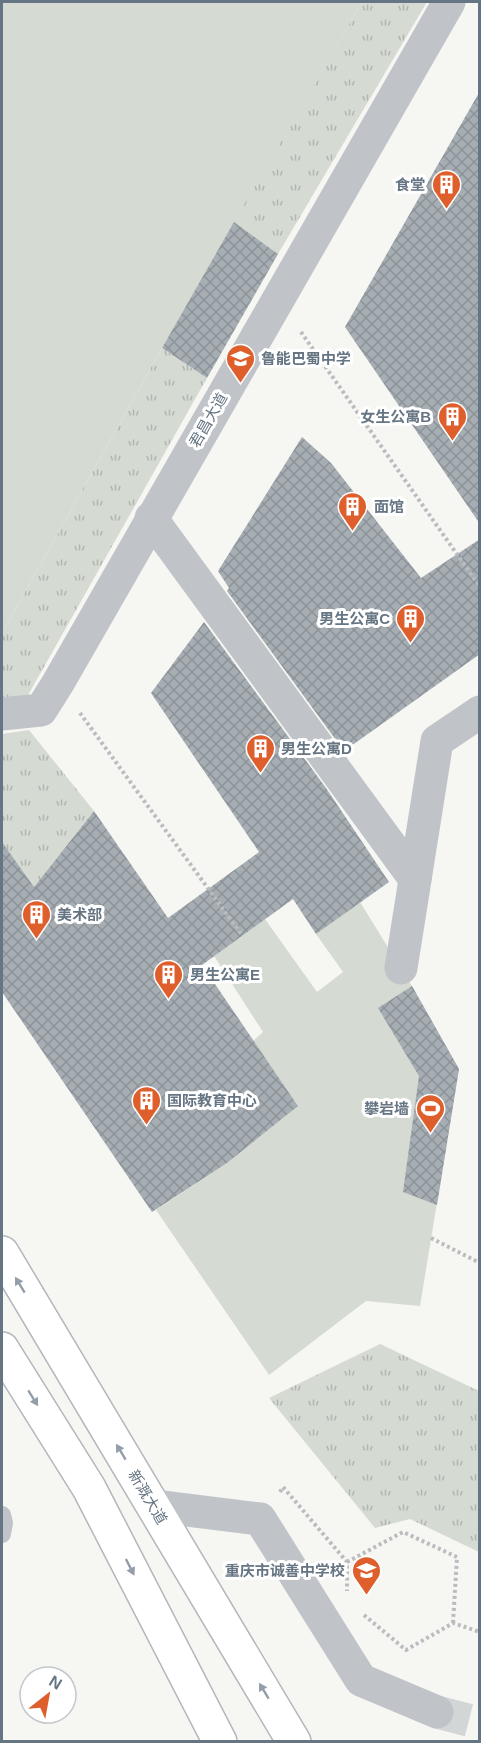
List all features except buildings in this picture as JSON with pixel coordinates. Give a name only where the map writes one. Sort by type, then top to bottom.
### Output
[{"type":"main road","name":"新溉大道","points":[[2,1253],[294,1742]]},
{"type":"main road","points":[[2,1349],[88,1488],[220,1742]]},
{"type":"street","name":"君昌大道","points":[[2,714],[41,710],[58,683],[449,2]]},
{"type":"street","points":[[151,518],[415,879]]},
{"type":"street","points":[[401,968],[437,741],[480,712]]},
{"type":"street","points":[[154,1506],[260,1519],[362,1680],[437,1712]]},
{"type":"lane","points":[[2,1515],[4,1523],[2,1534]]},
{"type":"path","points":[[278,299],[480,586]]},
{"type":"path","points":[[58,683],[242,935]]},
{"type":"path","points":[[431,1238],[480,1263]]},
{"type":"path","points":[[260,1519],[284,1487],[347,1562],[347,1600]]},
{"type":"path","points":[[347,1562],[403,1532],[457,1557],[453,1623]]},
{"type":"path","points":[[356,1608],[406,1650],[453,1623],[480,1632]]},
{"type":"green space","points":[[2,2],[362,2],[162,348],[2,633]]},
{"type":"green space","points":[[362,2],[427,2],[278,254],[234,222]]},
{"type":"green space","points":[[162,348],[207,378],[27,697],[2,698],[2,633]]},
{"type":"green space","points":[[29,730],[94,811],[34,887],[8,851],[2,856],[2,734]]},
{"type":"green space","points":[[360,902],[412,986],[459,1069],[420,1306],[366,1301],[269,1375],[156,1210],[227,1163],[298,1106],[253,1041],[263,1032],[214,956],[265,919],[317,992],[343,972],[316,934]]},
{"type":"green space","points":[[380,1344],[479,1391],[479,1552],[410,1519],[375,1528],[269,1398]]},
{"type":"tunnel","points":[[437,1712],[480,1723]]},
{"type":"place","name":"食堂","points":[[446,210]]},
{"type":"place","name":"鲁能巴蜀中学","points":[[240,384]]},
{"type":"place","name":"女生公寓B","points":[[452,442]]},
{"type":"place","name":"面馆","points":[[353,532]]},
{"type":"place","name":"男生公寓C","points":[[411,644]]},
{"type":"place","name":"男生公寓D","points":[[260,774]]},
{"type":"place","name":"美术部","points":[[36,940]]},
{"type":"place","name":"男生公寓E","points":[[169,1000]]},
{"type":"place","name":"国际教育中心","points":[[146,1126]]},
{"type":"place","name":"攀岩墙","points":[[430,1134]]},
{"type":"place","name":"重庆市诚善中学校","points":[[366,1596]]}]
